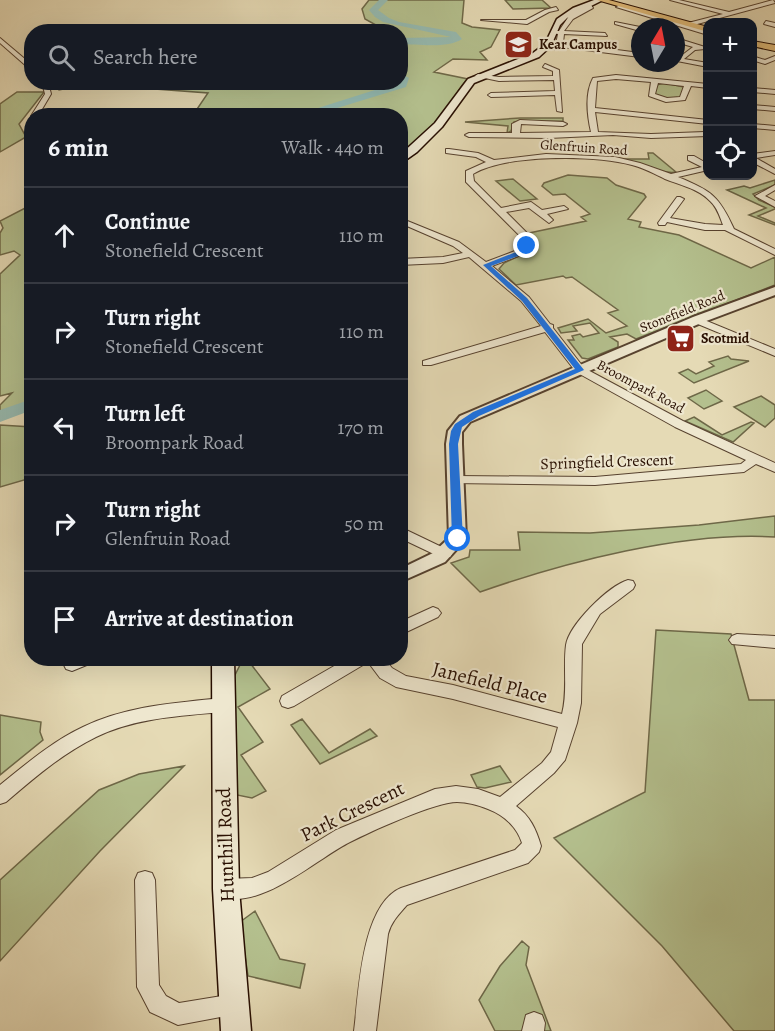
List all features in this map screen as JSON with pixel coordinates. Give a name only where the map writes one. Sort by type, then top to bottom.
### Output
[{"type":"main road","points":[[408,154],[436,129],[455,105],[464,87],[478,76],[537,55],[558,32],[557,23],[572,12],[601,0],[703,29]]},
{"type":"main road","points":[[757,44],[775,48]]},
{"type":"main road","name":"Hunthill Road","points":[[223,666],[226,889],[236,1031]]},
{"type":"street","points":[[614,0],[702,21]]},
{"type":"street","points":[[673,0],[728,14]]},
{"type":"street","points":[[761,0],[773,2]]},
{"type":"street","points":[[690,24],[773,2]]},
{"type":"street","points":[[548,3],[556,9]]},
{"type":"street","points":[[623,6],[619,7],[703,30]]},
{"type":"street","points":[[758,6],[775,10]]},
{"type":"street","points":[[558,32],[566,23],[591,7]]},
{"type":"street","points":[[484,21],[527,22],[547,11],[556,9],[572,12]]},
{"type":"street","points":[[617,23],[631,27]]},
{"type":"street","points":[[766,23],[775,25]]},
{"type":"street","points":[[558,32],[605,35]]},
{"type":"street","points":[[558,32],[561,45]]},
{"type":"street","points":[[0,40],[24,62]]},
{"type":"street","points":[[685,43],[703,48]]},
{"type":"street","points":[[556,51],[561,45]]},
{"type":"street","points":[[561,45],[631,57]]},
{"type":"street","points":[[700,47],[693,49],[679,60],[702,66]]},
{"type":"street","points":[[757,59],[765,62],[775,58]]},
{"type":"street","points":[[545,66],[556,67],[557,108]]},
{"type":"street","points":[[685,67],[702,66]]},
{"type":"street","points":[[626,78],[630,69]]},
{"type":"street","points":[[478,76],[499,79],[556,78]]},
{"type":"street","points":[[595,133],[592,81],[603,78],[626,78],[703,86]]},
{"type":"street","points":[[655,81],[651,95],[666,100],[683,99],[688,84]]},
{"type":"street","points":[[39,108],[48,94],[47,90]]},
{"type":"street","points":[[757,90],[775,92]]},
{"type":"street","points":[[492,95],[558,93]]},
{"type":"street","points":[[757,108],[775,110]]},
{"type":"street","points":[[592,110],[703,121]]},
{"type":"street","points":[[516,135],[516,124],[520,122],[563,124]]},
{"type":"street","points":[[481,135],[483,124]]},
{"type":"street","points":[[757,126],[775,128]]},
{"type":"street","points":[[469,135],[703,134]]},
{"type":"street","points":[[443,158],[454,144]]},
{"type":"street","points":[[449,151],[481,156],[492,162]]},
{"type":"street","points":[[757,156],[775,153]]},
{"type":"street","name":"Glenfruin Road","points":[[486,265],[518,253],[527,246],[525,236],[470,183],[468,177],[474,168],[492,162],[547,156],[618,161],[640,165],[711,196],[729,228]]},
{"type":"street","points":[[691,158],[703,165]]},
{"type":"street","points":[[757,160],[775,172]]},
{"type":"street","points":[[668,177],[703,169]]},
{"type":"street","points":[[775,187],[759,196],[775,204]]},
{"type":"street","points":[[680,199],[663,221],[729,228],[738,236],[775,252]]},
{"type":"street","points":[[499,211],[555,202]]},
{"type":"street","points":[[531,206],[549,220]]},
{"type":"street","points":[[540,213],[564,209]]},
{"type":"street","name":"Broompark Road","points":[[408,223],[456,244],[486,265],[525,299],[549,327],[580,370],[679,424],[775,468]]},
{"type":"street","points":[[408,262],[443,260],[472,254]]},
{"type":"street","name":"Stonefield Road","points":[[446,554],[458,539],[455,431],[465,419],[697,320],[775,291]]},
{"type":"street","points":[[697,320],[775,353]]},
{"type":"street","points":[[428,363],[549,327]]},
{"type":"street","name":"Springfield Crescent","points":[[456,480],[595,482],[636,479],[744,468],[756,458]]},
{"type":"street","points":[[408,536],[446,554]]},
{"type":"street","points":[[408,573],[446,554]]},
{"type":"street","points":[[364,1031],[378,934],[381,921],[390,909],[401,898],[515,859],[532,846],[528,832],[518,818],[502,806],[548,768],[559,754],[569,723],[575,684],[574,643],[595,610],[628,585]]},
{"type":"street","points":[[408,625],[433,613]]},
{"type":"street","points":[[737,640],[775,642]]},
{"type":"street","points":[[288,701],[348,666]]},
{"type":"street","name":"Janefield Place","points":[[380,666],[386,673],[402,682],[453,692],[569,723]]},
{"type":"street","points":[[0,796],[55,753],[102,726],[153,712],[222,705]]},
{"type":"street","name":"Park Crescent","points":[[226,889],[252,887],[274,879],[343,836],[435,796],[456,794],[478,797],[502,806]]},
{"type":"street","points":[[145,880],[148,987],[159,1004],[178,1014],[234,1005]]},
{"type":"green space","points":[[369,0],[464,0],[462,23],[472,27],[500,30],[491,47],[480,52],[487,60],[453,59],[434,72],[468,79],[439,120],[408,151],[408,108],[198,108],[208,93],[168,90],[408,90],[408,24],[374,24],[365,19],[362,9]]},
{"type":"green space","points":[[505,0],[542,0],[551,8],[513,9]]},
{"type":"green space","points":[[665,83],[684,87],[682,97],[672,100],[654,95],[656,85]]},
{"type":"green space","points":[[17,92],[44,92],[32,108],[24,108],[24,118],[19,124],[24,138],[0,152],[0,104]]},
{"type":"green space","points":[[563,118],[563,121],[514,122],[511,131],[507,133],[508,126],[465,122]]},
{"type":"green space","points":[[648,153],[653,153],[676,172],[664,172],[620,159],[649,159]]},
{"type":"green space","points":[[568,175],[607,178],[616,185],[644,194],[646,197],[628,219],[641,222],[639,227],[679,235],[751,268],[775,257],[775,285],[636,339],[627,334],[610,337],[618,342],[618,347],[588,359],[582,358],[568,340],[574,340],[572,336],[580,334],[583,337],[599,333],[590,323],[573,326],[577,331],[561,333],[558,328],[588,319],[606,333],[627,326],[608,313],[618,310],[572,277],[563,276],[516,285],[499,269],[504,263],[532,250],[534,240],[529,233],[586,221],[581,217],[590,214],[565,194],[553,195],[542,186],[544,183]]},
{"type":"green space","points":[[513,179],[537,199],[520,201],[496,181]]},
{"type":"green space","points":[[775,180],[775,185],[753,194],[759,200],[775,207],[758,216],[775,225],[749,215],[766,208],[727,190],[744,186],[750,188]]},
{"type":"green space","points":[[24,209],[24,407],[0,416],[0,405],[12,393],[0,396],[0,274],[20,255],[14,251],[0,255],[0,233],[3,228],[0,221]]},
{"type":"green space","points":[[728,356],[731,359],[749,361],[694,383],[679,373],[688,369],[696,374],[714,366],[709,362]]},
{"type":"green space","points":[[706,390],[722,401],[704,409],[688,398]]},
{"type":"green space","points":[[761,396],[775,405],[775,418],[765,427],[734,407]]},
{"type":"green space","points":[[694,417],[722,435],[751,422],[754,423],[733,442],[685,421]]},
{"type":"green space","points":[[0,425],[24,426],[24,480],[0,487]]},
{"type":"green space","points":[[775,516],[775,537],[740,536],[703,539],[626,551],[549,570],[480,592],[451,563],[469,557],[470,550],[520,550],[518,532],[590,533],[699,525]]},
{"type":"green space","points":[[656,630],[731,634],[749,700],[775,700],[775,1031],[734,1031],[662,946],[554,838],[645,792]]},
{"type":"green space","points":[[240,666],[252,666],[270,689],[238,707],[263,742],[241,755],[266,791],[252,798],[237,795],[234,677]]},
{"type":"green space","points":[[0,715],[41,722],[40,732],[43,740],[0,775]]},
{"type":"green space","points":[[302,719],[329,753],[370,729],[377,736],[320,764],[291,725]]},
{"type":"green space","points":[[184,766],[100,851],[0,961],[0,880],[99,790],[139,774]]},
{"type":"green space","points":[[500,766],[511,782],[485,788],[477,787],[471,775]]},
{"type":"green space","points":[[255,911],[280,959],[305,964],[300,988],[248,976],[240,922]]},
{"type":"green space","points":[[522,941],[529,947],[526,965],[551,1031],[495,1031],[479,1000],[500,966]]},
{"type":"waterway","points":[[384,0],[373,10],[378,16],[397,24]]},
{"type":"waterway","points":[[408,26],[453,34],[458,39],[432,42],[408,41]]},
{"type":"waterway","points":[[325,108],[387,90]]},
{"type":"waterway","points":[[0,416],[24,407]]},
{"type":"place","name":"Kear Campus","points":[[518,44]]},
{"type":"place","name":"Scotmid","points":[[680,338]]},
{"type":"route","points":[[458,539],[454,444],[458,425],[476,414],[580,370],[549,327],[525,299],[486,265],[518,253],[527,246]]}]
